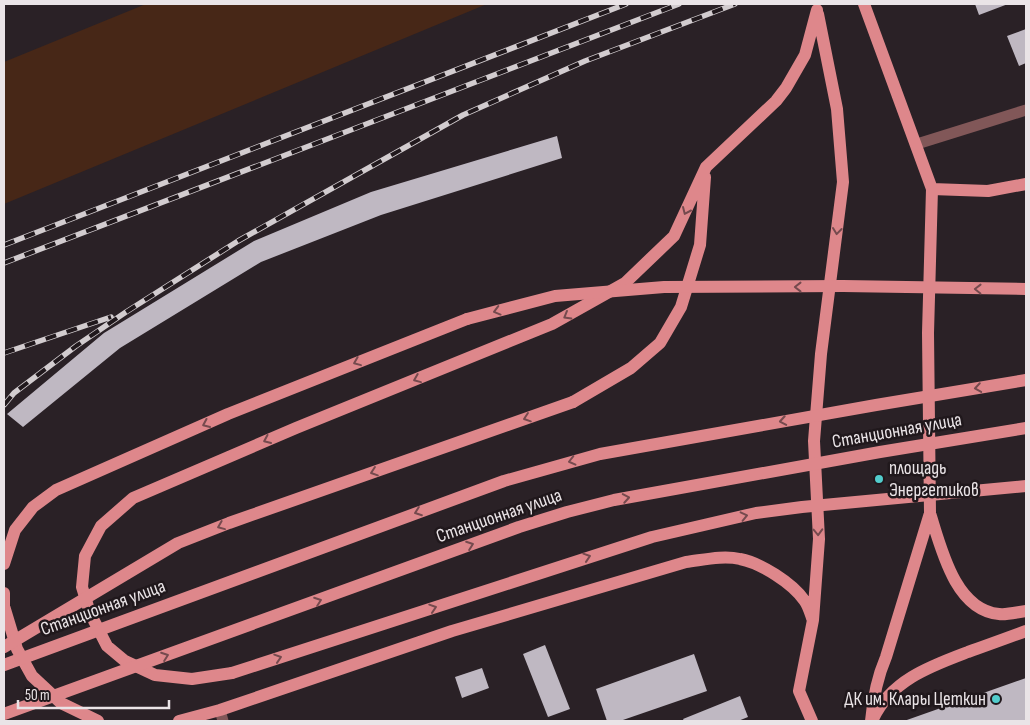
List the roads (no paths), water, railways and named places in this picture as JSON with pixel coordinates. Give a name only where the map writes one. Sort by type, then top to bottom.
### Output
[{"type":"main road","points":[[864,4],[932,188],[928,333],[930,513],[886,657],[877,678],[872,721]]},
{"type":"main road","points":[[816,7],[805,55],[786,88],[776,102],[706,166],[674,236],[625,283],[552,324],[296,428],[134,498],[101,526],[85,556],[82,587],[90,612],[107,646],[125,661],[155,675],[192,679],[232,673],[652,537],[756,513],[1026,486]]},
{"type":"main road","points":[[812,721],[799,691],[813,620],[819,539],[814,441],[821,354],[843,182],[837,109],[816,7]]},
{"type":"main road","points":[[4,648],[178,544],[229,523],[573,402],[631,368],[660,343],[681,307],[700,245],[706,166]]},
{"type":"main road","points":[[932,188],[988,191],[1026,184]]},
{"type":"main road","points":[[4,564],[15,530],[33,507],[56,490],[228,414],[468,319],[555,296],[664,287],[843,286],[1026,289]]},
{"type":"main road","name":"Станционная улица","points":[[4,664],[504,481],[555,466],[600,454],[1026,380]]},
{"type":"main road","name":"Станционная улица","points":[[4,714],[519,527],[567,512],[614,500],[1026,428]]},
{"type":"main road","points":[[930,513],[945,559],[953,577],[967,598],[981,609],[999,614],[1026,611]]},
{"type":"main road","points":[[179,721],[222,716],[452,631],[686,562],[716,558],[740,558],[767,569],[793,588],[805,601],[813,620]]},
{"type":"main road","points":[[4,593],[4,606],[17,649],[32,676],[61,703],[98,721]]},
{"type":"main road","points":[[872,721],[880,706],[896,688],[918,673],[1026,631]]},
{"type":"lane","points":[[917,144],[1026,110]]},
{"type":"railway","points":[[4,245],[626,4]]},
{"type":"railway","points":[[4,263],[679,4]]},
{"type":"railway","points":[[4,405],[14,393],[76,346],[238,241],[463,115],[585,61],[735,4]]},
{"type":"railway","points":[[4,353],[111,317]]},
{"type":"place","name":"площадь Энергетиков","points":[[879,479]]},
{"type":"place","name":"ДК им. Клары Цеткин","points":[[996,699]]}]
